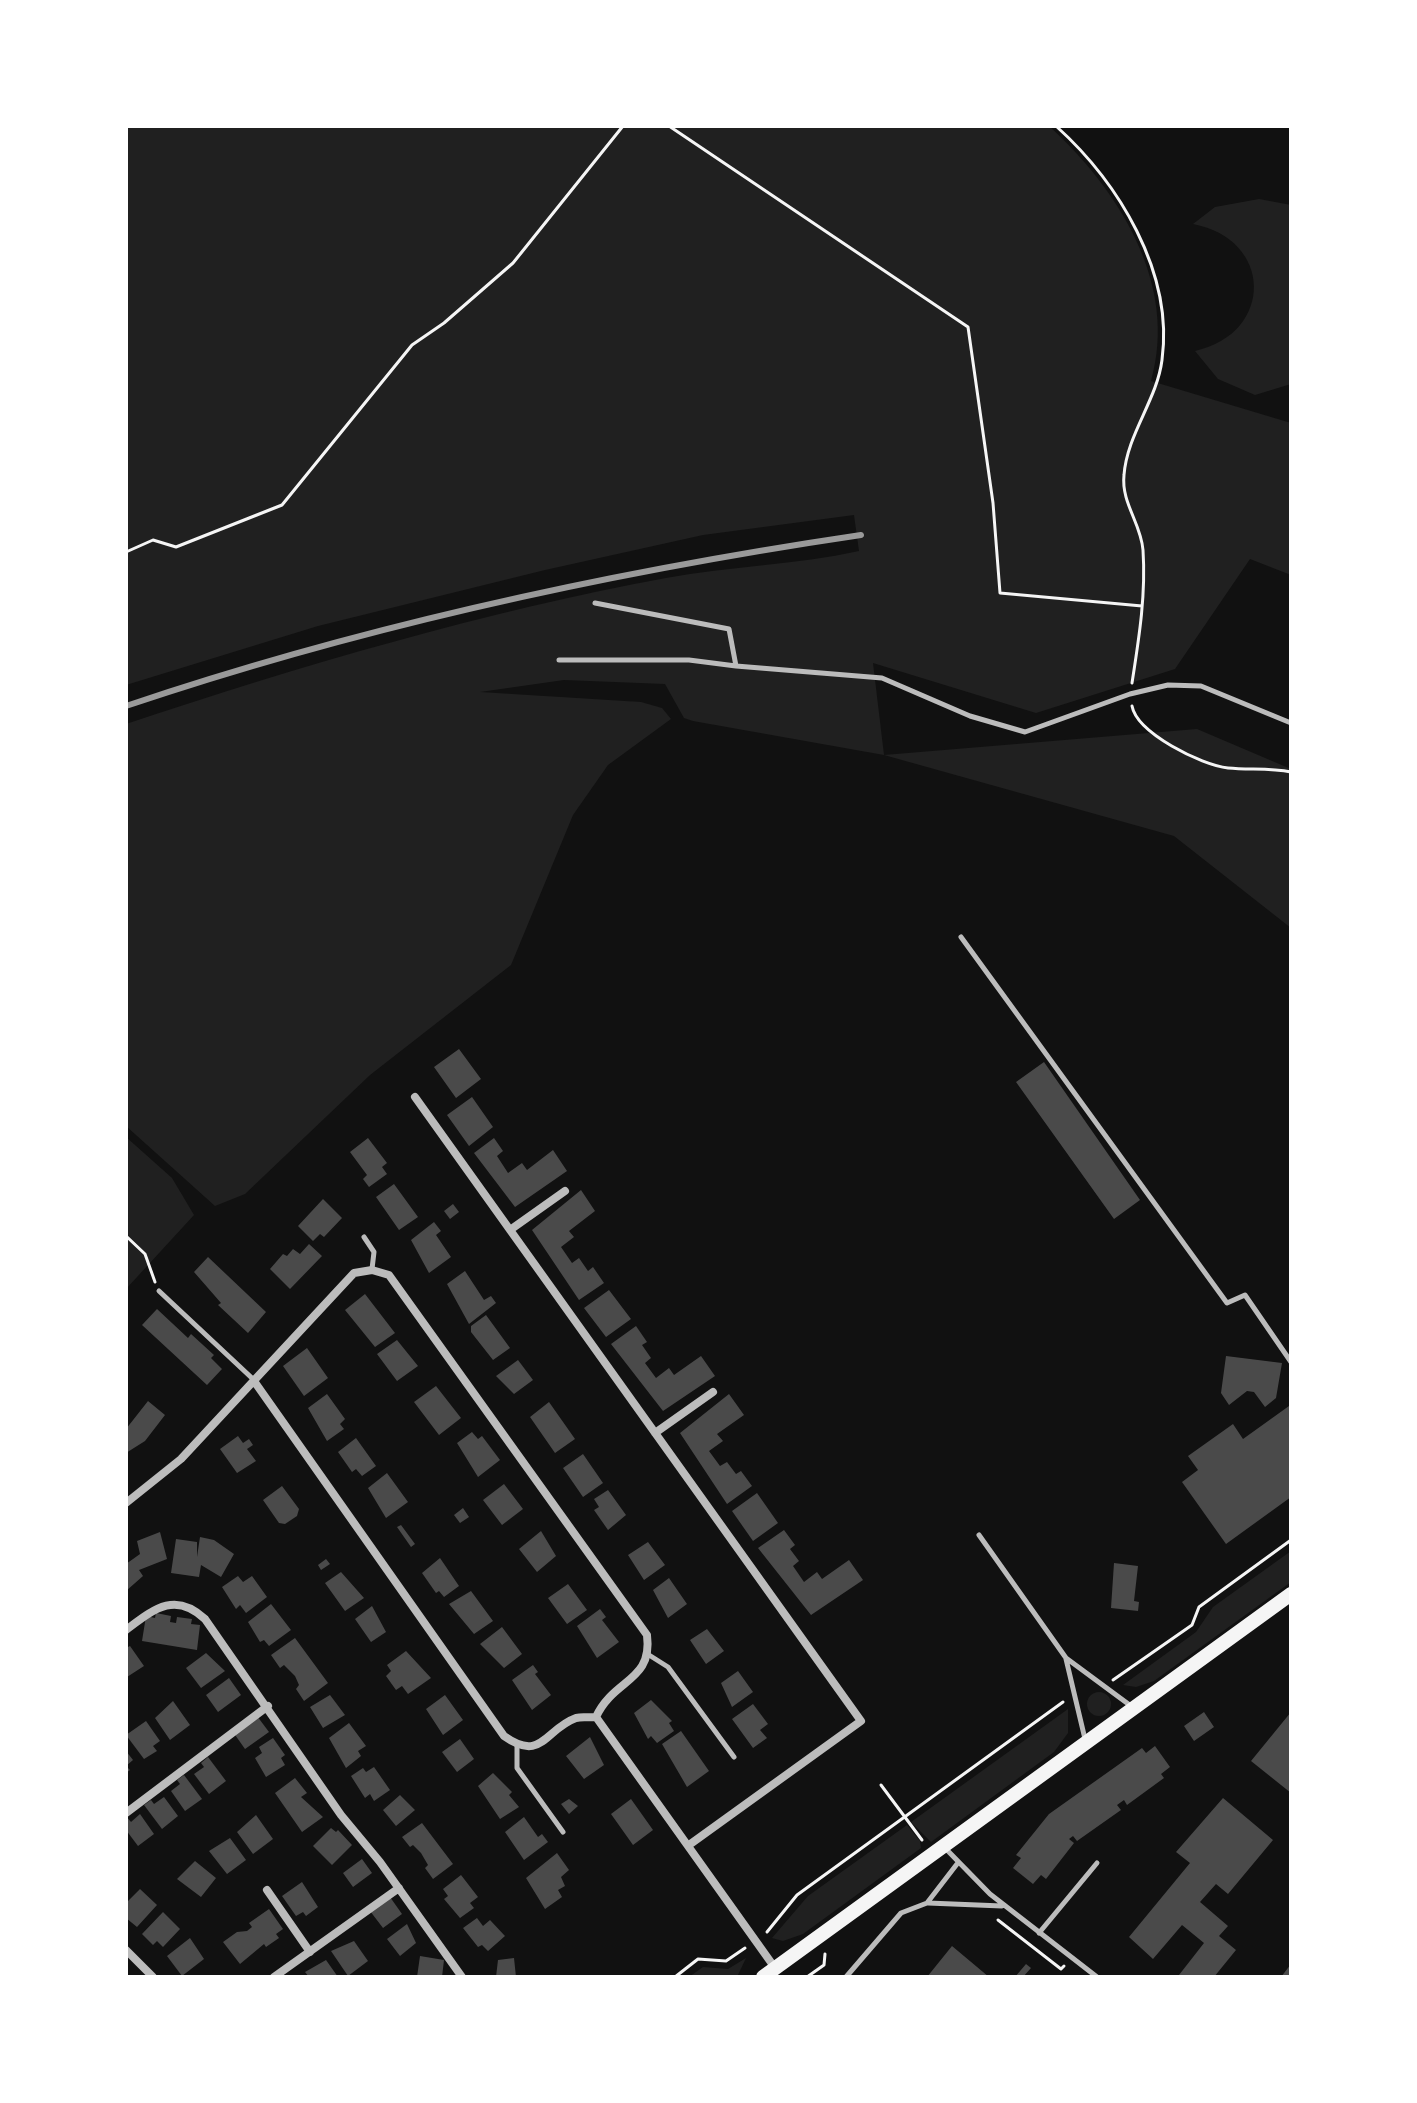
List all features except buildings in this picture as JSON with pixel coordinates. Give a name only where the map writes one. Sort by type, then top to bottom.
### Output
[{"type":"main road","points":[[769,1973],[1291,1594]]},
{"type":"street","points":[[415,1097],[861,1721],[689,1845]]},
{"type":"street","points":[[510,1230],[565,1191]]},
{"type":"street","points":[[126,1503],[181,1459],[354,1273],[372,1270],[389,1275],[647,1635],[649,1655],[641,1670],[604,1698],[596,1717]]},
{"type":"street","points":[[254,1381],[504,1736],[517,1746],[537,1746],[575,1718],[596,1717]]},
{"type":"street","points":[[655,1433],[713,1392]]},
{"type":"street","points":[[126,1630],[155,1609],[175,1604],[193,1607],[205,1619],[341,1815],[399,1888],[462,1977]]},
{"type":"street","points":[[126,1813],[268,1706]]},
{"type":"street","points":[[596,1717],[755,1941],[769,1973]]},
{"type":"street","points":[[274,1977],[399,1888]]},
{"type":"street","points":[[267,1890],[310,1952]]},
{"type":"street","points":[[126,1950],[153,1977]]},
{"type":"lane","points":[[595,603],[729,629],[736,666]]},
{"type":"lane","points":[[559,660],[689,660],[882,678],[970,716],[1025,732],[1130,694],[1168,685],[1201,686],[1291,723]]},
{"type":"lane","points":[[961,937],[1227,1303],[1245,1295],[1291,1362]]},
{"type":"lane","points":[[364,1237],[374,1252],[372,1270]]},
{"type":"lane","points":[[159,1291],[254,1381]]},
{"type":"lane","points":[[979,1535],[1066,1658],[1132,1708]]},
{"type":"lane","points":[[649,1655],[668,1667],[734,1757]]},
{"type":"lane","points":[[1066,1658],[1086,1741]]},
{"type":"lane","points":[[517,1746],[517,1768],[563,1832]]},
{"type":"lane","points":[[943,1845],[957,1864],[1004,1905],[1096,1977]]},
{"type":"lane","points":[[1039,1933],[1097,1863]]},
{"type":"lane","points":[[927,1903],[957,1864]]},
{"type":"lane","points":[[846,1977],[901,1913],[927,1903],[1004,1905]]},
{"type":"path","points":[[126,552],[153,540],[176,547],[282,505],[412,345],[444,323],[513,263],[623,126]]},
{"type":"path","points":[[669,126],[968,327],[993,503],[1000,593],[1143,606]]},
{"type":"path","points":[[1056,126],[1097,167],[1124,204],[1153,275],[1160,307],[1162,361],[1124,471],[1126,500],[1143,547],[1143,606],[1130,694],[1134,715],[1143,728],[1202,762],[1226,768],[1291,772]]},
{"type":"path","points":[[126,1236],[145,1254],[159,1291]]},
{"type":"path","points":[[1101,1684],[1119,1678],[1192,1625],[1199,1607],[1291,1540]]},
{"type":"path","points":[[675,1977],[698,1959],[726,1961],[755,1941],[774,1926],[797,1895],[1075,1695]]},
{"type":"path","points":[[881,1785],[897,1808]]},
{"type":"path","points":[[811,1974],[817,1977]]},
{"type":"shaded area","points":[[126,126],[1049,126],[1098,179],[1136,241],[1149,274],[1157,309],[1157,345],[1151,381],[1291,423],[1291,575],[1250,559],[1175,669],[1036,713],[873,663],[884,755],[693,721],[684,718],[665,684],[564,680],[480,692],[641,702],[662,708],[671,719],[608,765],[573,815],[511,965],[370,1075],[245,1194],[215,1206],[126,1126],[126,724],[326,661],[529,607],[666,578],[859,551],[854,515],[703,535],[318,626],[126,685]]},
{"type":"shaded area","points":[[1259,199],[1291,205],[1291,384],[1255,395],[1218,379],[1195,351],[1221,341],[1240,326],[1251,307],[1254,286],[1250,266],[1238,248],[1219,233],[1193,224],[1215,207]]},
{"type":"shaded area","points":[[1197,729],[1291,769],[1291,928],[1174,836],[884,755]]},
{"type":"shaded area","points":[[126,1137],[172,1178],[194,1215],[126,1289]]},
{"type":"shaded area","points":[[1291,1551],[1291,1582],[1154,1681],[1136,1687],[1123,1685],[1196,1632],[1213,1607]]},
{"type":"shaded area","points":[[1099,1692],[1107,1696],[1111,1704],[1107,1712],[1099,1716],[1091,1712],[1087,1704],[1091,1696]]},
{"type":"shaded area","points":[[1068,1709],[1068,1733],[1054,1752],[931,1842],[911,1822]]},
{"type":"shaded area","points":[[907,1825],[920,1841],[921,1848],[803,1934],[783,1941],[772,1938],[808,1896]]},
{"type":"shaded area","points":[[746,1958],[737,1977],[689,1977],[703,1967],[728,1969]]},
{"type":"railway","points":[[126,706],[307,650],[490,604],[674,566],[861,535]]}]
